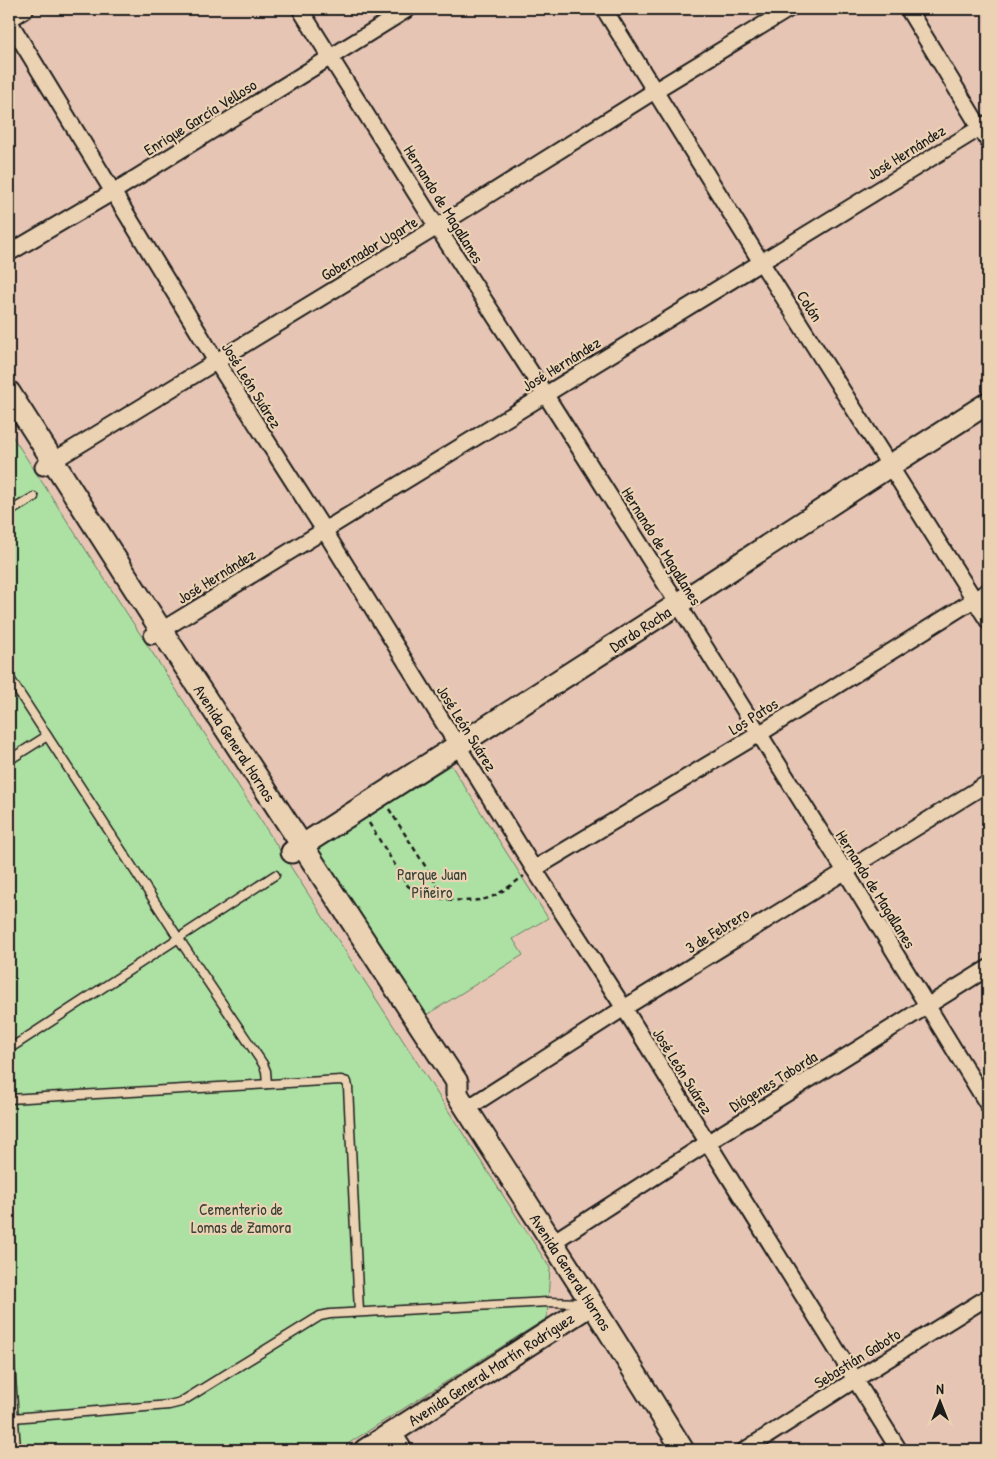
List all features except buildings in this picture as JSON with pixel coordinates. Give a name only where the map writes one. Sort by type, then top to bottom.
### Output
[{"type":"main road","name":"Avenida General Hornos","points":[[9,392],[48,464],[297,849],[457,1082],[462,1102],[553,1242],[683,1450]]},
{"type":"main road","name":"Dardo Rocha","points":[[297,849],[988,403]]},
{"type":"main road","name":"Avenida General Hornos","points":[[9,415],[48,464]]},
{"type":"main road","name":"Avenida General Martín Rodríguez","points":[[365,1450],[396,1442],[592,1304]]},
{"type":"street","points":[[9,21],[26,9]]},
{"type":"street","name":"Hernando de Magallanes","points":[[300,9],[678,604],[845,871],[988,1105]]},
{"type":"street","name":"Enrique García Velloso","points":[[9,253],[113,192],[408,9]]},
{"type":"street","name":"Colón","points":[[604,9],[988,621]]},
{"type":"street","name":"Gobernador Ugarte","points":[[48,464],[437,227],[789,9]]},
{"type":"street","points":[[908,9],[986,130]]},
{"type":"street","name":"José León Suárez","points":[[9,21],[216,361],[324,530],[534,870],[624,1008],[899,1450]]},
{"type":"street","name":"José Hernández","points":[[157,633],[761,262],[986,130]]},
{"type":"street","name":"Los Patos","points":[[534,870],[988,591]]},
{"type":"street","name":"3 de Febrero","points":[[462,1102],[624,1008],[988,783]]},
{"type":"street","name":"Diógenes Taborda","points":[[553,1242],[707,1143],[988,968]]},
{"type":"street","name":"Sebastián Gaboto","points":[[745,1450],[988,1297]]},
{"type":"lane","points":[[9,512],[34,497]]},
{"type":"lane","points":[[9,677],[179,939],[263,1064],[267,1084]]},
{"type":"lane","points":[[9,760],[46,736]]},
{"type":"lane","points":[[9,1049],[276,876]]},
{"type":"lane","points":[[9,1099],[341,1080],[346,1082],[348,1087],[359,1311]]},
{"type":"lane","points":[[14,1418],[169,1405],[181,1402],[191,1398],[320,1316],[359,1311],[548,1302],[592,1304]]},
{"type":"lane","points":[[9,1348],[16,1450]]},
{"type":"path","points":[[380,795],[446,899]]},
{"type":"path","points":[[360,808],[408,886],[423,896],[474,901],[485,900],[495,896],[534,870]]},
{"type":"green space","name":"Cementerio de Lomas de Zamora","points":[[9,431],[550,1268],[547,1318],[338,1450],[9,1450]]},
{"type":"green space","name":"Parque Juan Piñeiro","points":[[451,765],[548,918],[513,939],[523,955],[423,1017],[317,849]]}]
